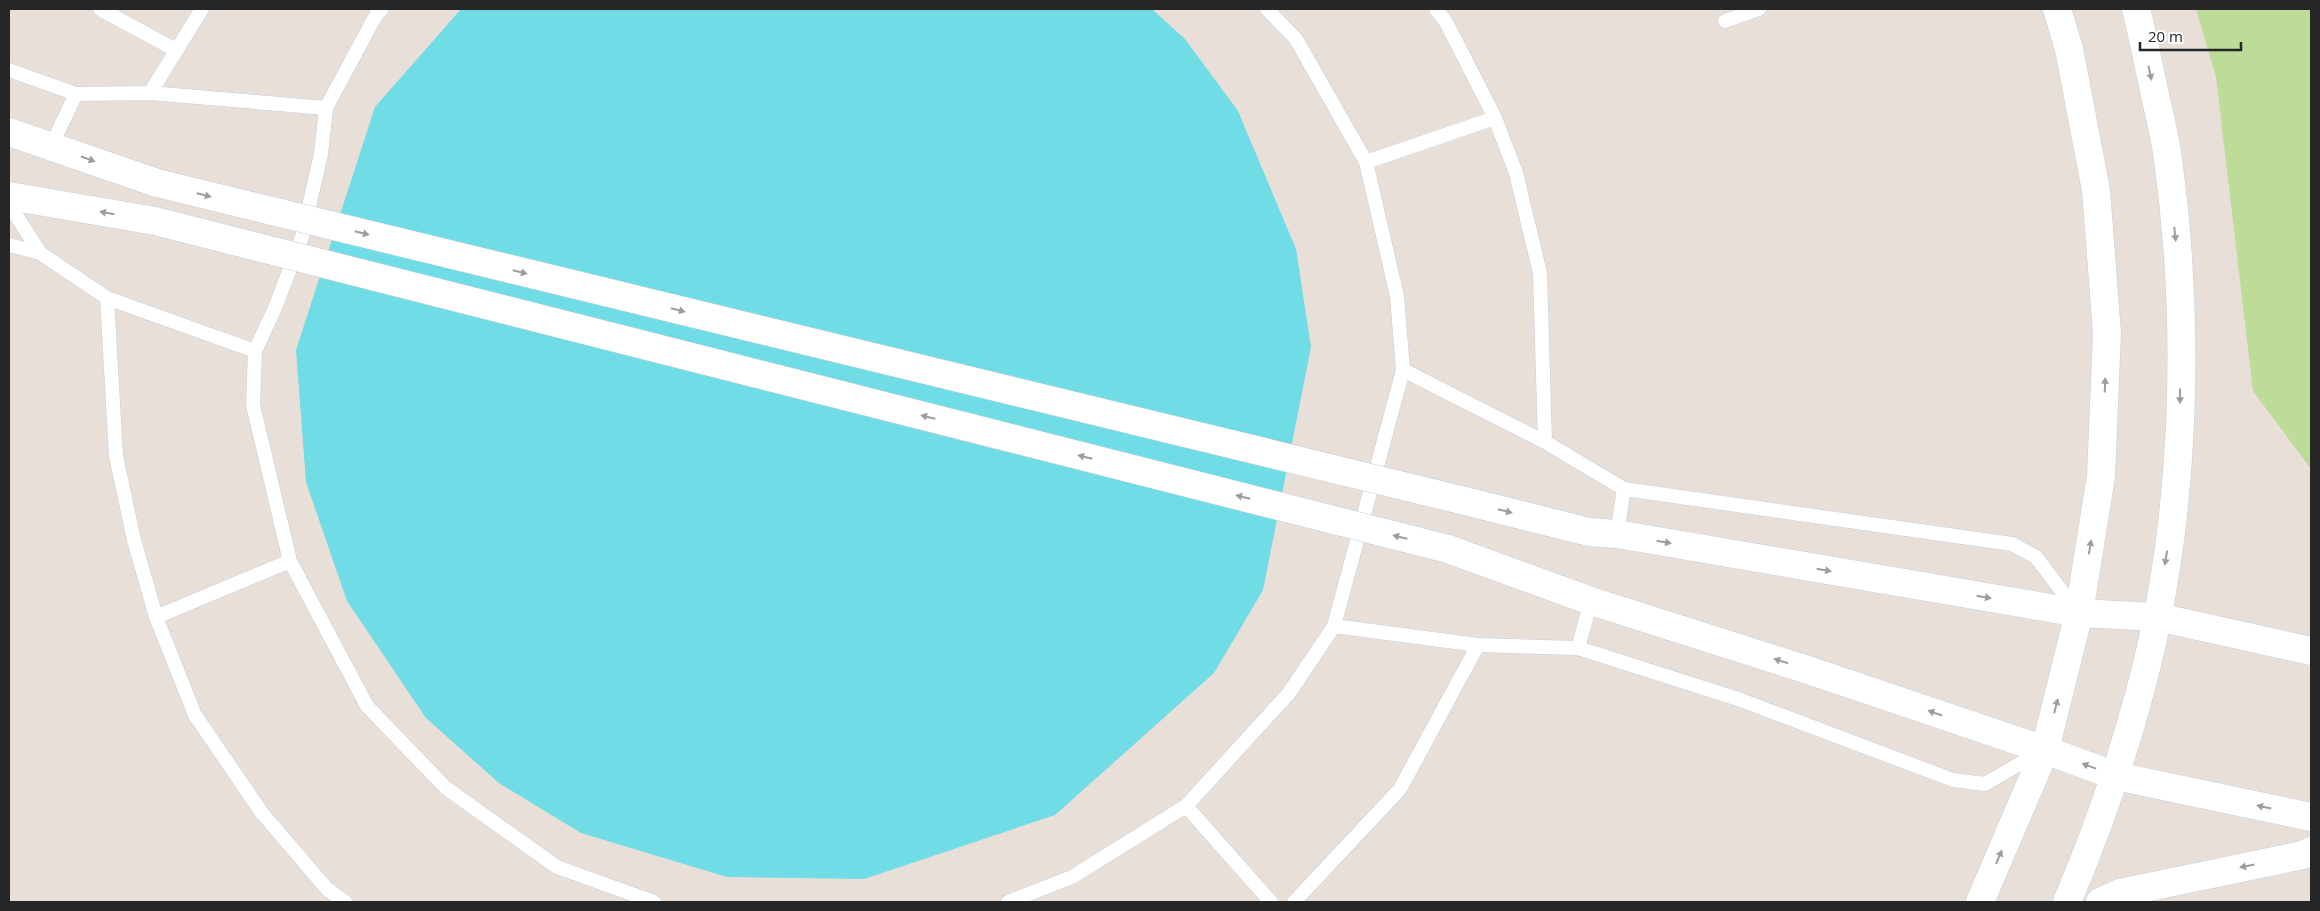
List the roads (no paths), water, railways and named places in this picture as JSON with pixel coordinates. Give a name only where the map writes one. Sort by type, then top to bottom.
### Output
[{"type":"street","points":[[1980,902],[2045,750],[2079,613],[2101,476],[2106,333],[2096,190],[2069,49],[2057,9]]},
{"type":"street","points":[[2067,902],[2116,776],[2139,697],[2157,617],[2171,528],[2180,439],[2181,295],[2167,152],[2136,9]]},
{"type":"street","points":[[9,132],[157,183],[1589,532],[1617,534],[2079,613],[2157,617],[2311,650]]},
{"type":"street","points":[[9,196],[155,221],[1448,549],[1591,601],[1808,670],[2116,776],[2311,817]]},
{"type":"street","points":[[2100,902],[2120,893],[2303,855],[2311,851]]},
{"type":"lane","points":[[150,93],[202,9]]},
{"type":"lane","points":[[382,9],[376,15],[326,108],[318,173],[302,237],[275,308],[255,351],[253,405],[290,562],[367,706],[446,788],[557,867],[654,902]]},
{"type":"lane","points":[[1008,902],[1072,877],[1186,806],[1289,693],[1334,626],[1403,370],[1397,296],[1366,162],[1296,39],[1267,9]]},
{"type":"lane","points":[[1436,9],[1446,22],[1495,118],[1516,174],[1540,273],[1545,442]]},
{"type":"lane","points":[[1725,21],[1758,9]]},
{"type":"lane","points":[[105,10],[176,50]]},
{"type":"lane","points":[[9,70],[76,94],[150,93],[326,108]]},
{"type":"lane","points":[[51,146],[76,94]]},
{"type":"lane","points":[[1366,162],[1495,118]]},
{"type":"lane","points":[[9,204],[40,253]]},
{"type":"lane","points":[[9,245],[40,253],[107,298],[255,351]]},
{"type":"lane","points":[[107,298],[116,456],[134,540],[156,617],[195,715],[262,813],[327,889],[345,902]]},
{"type":"lane","points":[[1403,370],[1545,442],[1624,489],[2012,544],[2036,557],[2079,613]]},
{"type":"lane","points":[[1617,534],[1624,489]]},
{"type":"lane","points":[[156,617],[290,562]]},
{"type":"lane","points":[[1578,648],[1591,601]]},
{"type":"lane","points":[[1334,626],[1478,645],[1578,648],[1738,699],[1953,780],[1985,784],[2045,750]]},
{"type":"lane","points":[[1294,902],[1400,789],[1478,645]]},
{"type":"lane","points":[[1186,806],[1271,902]]},
{"type":"water","points":[[461,9],[1152,9],[1185,39],[1238,111],[1296,249],[1311,347],[1263,590],[1214,673],[1055,815],[864,879],[727,877],[581,833],[499,783],[426,718],[347,601],[306,482],[296,350],[375,107]]}]
